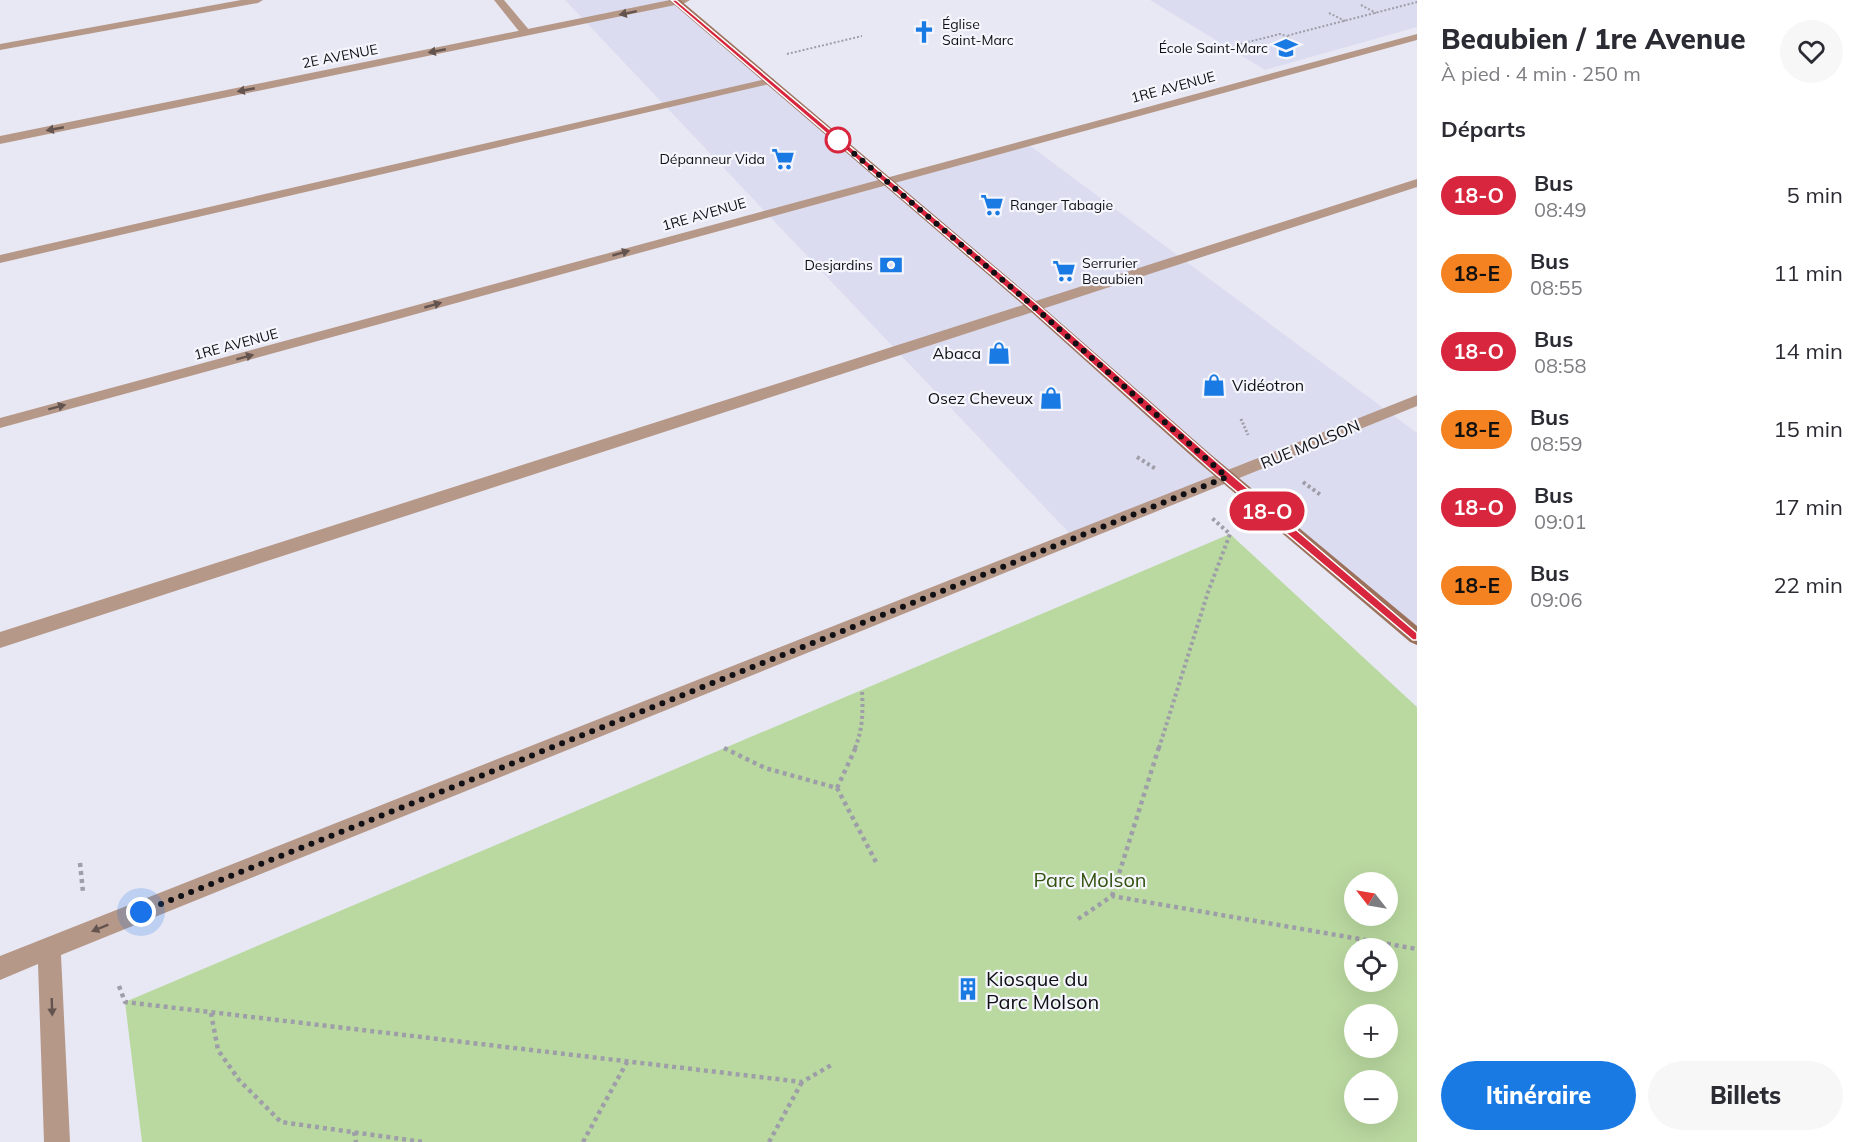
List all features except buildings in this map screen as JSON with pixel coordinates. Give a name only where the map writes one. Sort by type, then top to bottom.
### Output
[{"type":"street","points":[[0,47],[258,0]]},
{"type":"street","points":[[499,0],[526,33]]},
{"type":"street","points":[[679,1],[1033,306],[1227,477],[1417,637]]},
{"type":"street","name":"2E AVENUE","points":[[0,140],[679,1]]},
{"type":"street","name":"1RE AVENUE","points":[[0,423],[1417,36]]},
{"type":"street","points":[[0,259],[770,81]]},
{"type":"street","points":[[0,640],[1417,183]]},
{"type":"street","name":"RUE MOLSON","points":[[0,968],[1417,400]]},
{"type":"street","points":[[49,948],[57,1142]]},
{"type":"path","points":[[1286,36],[1417,2]]},
{"type":"path","points":[[1360,5],[1376,13]]},
{"type":"path","points":[[1329,13],[1345,21]]},
{"type":"path","points":[[1240,44],[1280,34],[1293,40]]},
{"type":"path","points":[[785,54],[862,36]]},
{"type":"path","points":[[1241,419],[1250,440]]},
{"type":"path","points":[[1137,457],[1161,472]]},
{"type":"path","points":[[1298,479],[1322,496]]},
{"type":"path","points":[[1078,919],[1112,896],[1208,592],[1230,534],[1211,517]]},
{"type":"path","points":[[837,788],[860,737],[863,713],[862,690]]},
{"type":"path","points":[[724,748],[750,764],[837,788],[877,864]]},
{"type":"path","points":[[80,863],[83,892]]},
{"type":"path","points":[[1112,896],[1417,949]]},
{"type":"path","points":[[119,986],[125,1002],[802,1082]]},
{"type":"path","points":[[211,1012],[218,1050],[239,1080],[281,1122],[423,1142]]},
{"type":"path","points":[[583,1142],[627,1062]]},
{"type":"path","points":[[769,1142],[802,1082],[833,1064]]},
{"type":"path","points":[[354,1132],[356,1142]]},
{"type":"shaded area","points":[[565,0],[685,0],[677,2],[886,180],[1025,142],[1417,433],[1417,638],[1227,477],[1070,534]]},
{"type":"shaded area","name":"École Saint-Marc","points":[[1150,0],[1417,0],[1417,27],[1265,70]]},
{"type":"green space","name":"Parc Molson","points":[[1230,534],[1417,707],[1417,1142],[142,1142],[125,1002]]},
{"type":"bus line","name":"18-O","points":[[674,0],[1033,306],[1215,467],[1417,637]]},
{"type":"place","name":"Église Saint-Marc","points":[[924,32]]},
{"type":"place","name":"École Saint-Marc","points":[[1286,48]]},
{"type":"place","name":"Dépanneur Vida","points":[[783,159]]},
{"type":"place","name":"Ranger Tabagie","points":[[992,205]]},
{"type":"place","name":"Desjardins","points":[[891,265]]},
{"type":"place","name":"Serrurier Beaubien","points":[[1064,271]]},
{"type":"place","name":"Abaca","points":[[999,353]]},
{"type":"place","name":"Vidéotron","points":[[1214,385]]},
{"type":"place","name":"Osez Cheveux","points":[[1051,398]]},
{"type":"place","name":"Kiosque du Parc Molson","points":[[968,989]]},
{"type":"route","points":[[141,912],[1227,477],[1033,306],[838,140]]}]
